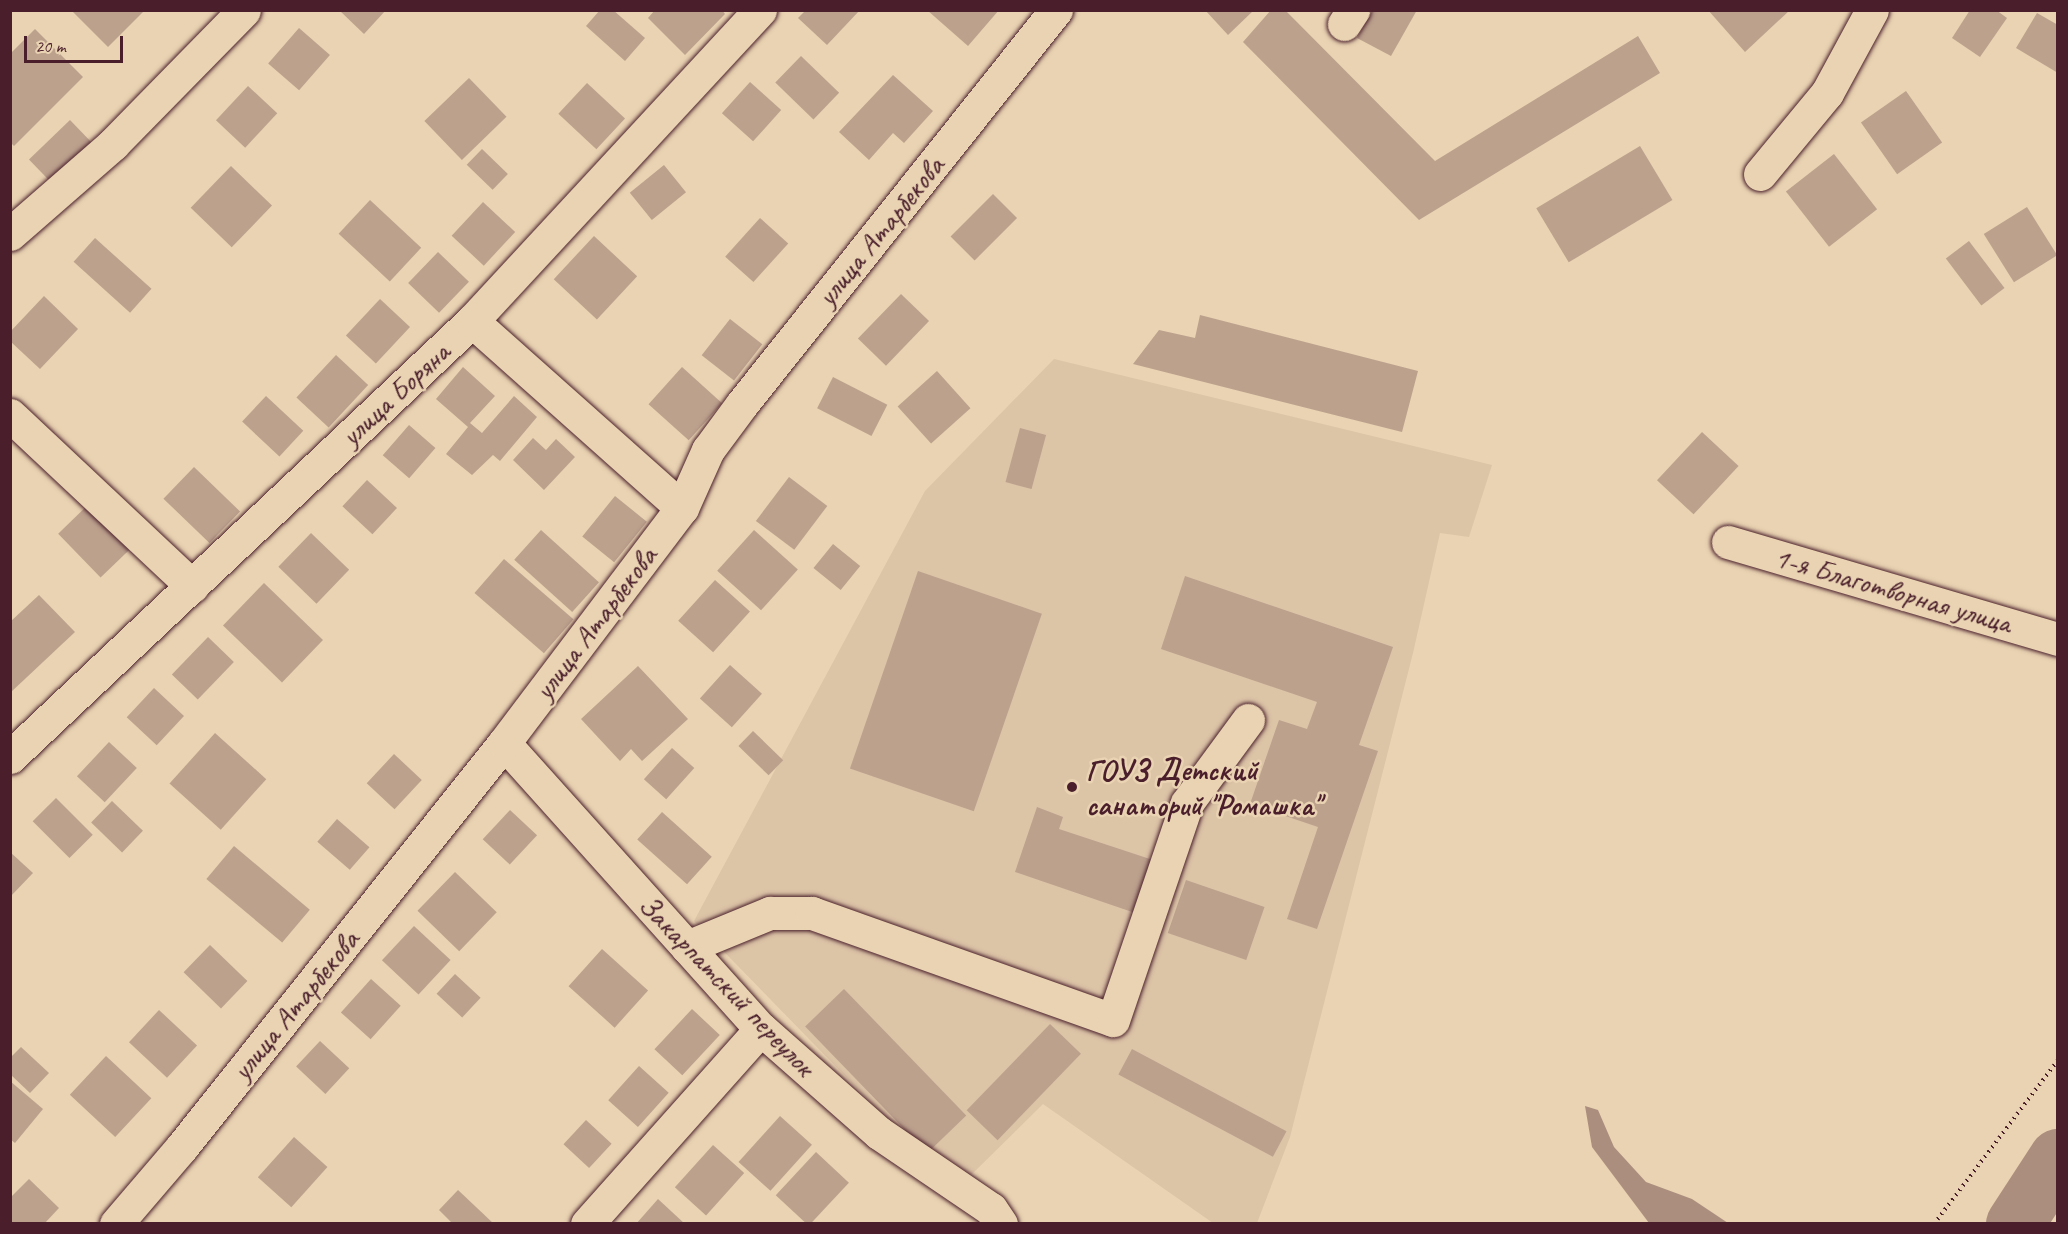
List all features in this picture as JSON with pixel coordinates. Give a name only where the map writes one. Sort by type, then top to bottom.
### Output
[{"type":"street","points":[[10,234],[112,144],[244,10]]},
{"type":"street","name":"улица Боряна","points":[[10,757],[472,321],[760,10]]},
{"type":"street","name":"улица Атарбекова","points":[[116,1224],[181,1148],[504,743],[682,508],[708,450],[742,404],[1056,10]]},
{"type":"street","points":[[1760,174],[1827,93],[1872,10]]},
{"type":"street","points":[[472,321],[682,508]]},
{"type":"street","points":[[10,415],[192,586]]},
{"type":"street","name":"1-я Благотворная улица","points":[[1728,542],[2058,639]]},
{"type":"street","points":[[687,946],[770,913],[812,913],[1113,1020],[1187,803],[1248,720]]},
{"type":"street","name":"Закарпатский переулок","points":[[504,743],[761,1029],[879,1133],[991,1209],[1000,1224]]},
{"type":"street","points":[[587,1224],[761,1029]]},
{"type":"path","points":[[1934,1224],[2058,1060]]},
{"type":"shaded area","name":"ГОУЗ Детский санаторий \"Ромашка\"","points":[[1054,359],[1492,465],[1469,537],[1440,533],[1413,653],[1290,1137],[1257,1223],[1213,1223],[1043,1104],[968,1178],[924,1157],[694,921],[925,491]]},
{"type":"shaded area","points":[[1585,1106],[1598,1110],[1614,1147],[1646,1182],[1692,1199],[1728,1223],[1649,1223],[1592,1147]]},
{"type":"building","points":[[71,10],[145,10],[108,47]]},
{"type":"building","points":[[339,10],[386,10],[364,34]]},
{"type":"building","points":[[600,10],[613,10],[645,38],[625,61],[586,26]]},
{"type":"building","points":[[655,10],[722,10],[725,14],[685,55],[648,18]]},
{"type":"building","points":[[806,10],[860,10],[827,45],[798,18]]},
{"type":"building","points":[[927,10],[999,10],[968,46]]},
{"type":"building","points":[[1205,10],[1254,10],[1228,35]]},
{"type":"building","points":[[1271,10],[1285,10],[1435,161],[1638,36],[1660,73],[1419,220],[1243,42]]},
{"type":"building","points":[[1373,10],[1417,10],[1391,56],[1357,38]]},
{"type":"building","points":[[1708,10],[1790,10],[1745,52]]},
{"type":"building","points":[[1970,10],[1996,10],[2007,18],[1980,57],[1952,38]]},
{"type":"building","points":[[2037,13],[2058,25],[2058,73],[2016,48]]},
{"type":"building","points":[[299,28],[330,55],[299,90],[268,63]]},
{"type":"building","points":[[35,29],[83,77],[14,146],[10,142],[10,54]]},
{"type":"building","points":[[801,56],[839,93],[813,119],[775,83]]},
{"type":"building","points":[[893,75],[933,111],[904,143],[893,133],[869,160],[839,132]]},
{"type":"building","points":[[469,78],[507,117],[462,160],[424,121]]},
{"type":"building","points":[[750,82],[781,110],[753,141],[722,113]]},
{"type":"building","points":[[587,83],[625,118],[596,149],[558,114]]},
{"type":"building","points":[[248,86],[277,113],[245,148],[216,120]]},
{"type":"building","points":[[1906,91],[1942,143],[1897,174],[1861,123]]},
{"type":"building","points":[[70,120],[94,145],[53,185],[29,160]]},
{"type":"building","points":[[1640,146],[1672,200],[1569,262],[1536,208]]},
{"type":"building","points":[[482,149],[508,174],[493,190],[467,165]]},
{"type":"building","points":[[1834,154],[1877,209],[1829,247],[1786,192]]},
{"type":"building","points":[[664,165],[686,192],[652,220],[630,193]]},
{"type":"building","points":[[231,166],[272,206],[232,247],[191,208]]},
{"type":"building","points":[[993,194],[1017,218],[975,260],[951,236]]},
{"type":"building","points":[[370,200],[421,248],[390,281],[339,234]]},
{"type":"building","points":[[483,202],[515,232],[484,266],[452,236]]},
{"type":"building","points":[[2027,207],[2057,255],[2014,282],[1984,234]]},
{"type":"building","points":[[760,218],[788,243],[753,282],[725,257]]},
{"type":"building","points":[[594,236],[637,276],[597,319],[554,279]]},
{"type":"building","points":[[95,238],[151,289],[130,313],[74,262]]},
{"type":"building","points":[[1969,241],[2005,288],[1981,306],[1946,258]]},
{"type":"building","points":[[438,252],[469,282],[439,313],[408,283]]},
{"type":"building","points":[[901,294],[929,321],[886,366],[858,339]]},
{"type":"building","points":[[44,296],[78,329],[40,369],[10,341],[10,332]]},
{"type":"building","points":[[380,299],[410,327],[376,364],[346,336]]},
{"type":"building","points":[[1200,315],[1418,371],[1402,432],[1133,364],[1159,330],[1195,338]]},
{"type":"building","points":[[730,319],[762,344],[734,380],[702,355]]},
{"type":"building","points":[[336,355],[368,385],[329,427],[296,397]]},
{"type":"building","points":[[463,367],[495,396],[470,423],[482,433],[514,396],[537,417],[500,461],[493,455],[472,475],[446,454],[468,427],[436,399]]},
{"type":"building","points":[[682,367],[722,403],[689,440],[649,404]]},
{"type":"building","points":[[937,371],[970,408],[931,444],[898,406]]},
{"type":"building","points":[[833,377],[887,405],[871,436],[817,408]]},
{"type":"building","points":[[266,396],[303,431],[279,456],[242,422]]},
{"type":"building","points":[[409,425],[435,448],[409,478],[383,455]]},
{"type":"building","points":[[1020,428],[1046,435],[1032,489],[1006,482]]},
{"type":"building","points":[[1702,432],[1739,466],[1694,514],[1657,480]]},
{"type":"building","points":[[533,438],[546,450],[556,439],[575,457],[544,490],[513,460]]},
{"type":"building","points":[[194,467],[240,511],[209,543],[163,499]]},
{"type":"building","points":[[789,477],[827,506],[794,550],[756,521]]},
{"type":"building","points":[[367,480],[397,508],[372,534],[342,506]]},
{"type":"building","points":[[615,496],[647,522],[614,562],[582,536]]},
{"type":"building","points":[[92,501],[134,545],[101,578],[58,534]]},
{"type":"building","points":[[541,530],[599,582],[572,612],[514,560]]},
{"type":"building","points":[[754,530],[798,569],[761,610],[717,571]]},
{"type":"building","points":[[311,533],[349,570],[316,604],[278,567]]},
{"type":"building","points":[[833,544],[860,566],[841,590],[813,568]]},
{"type":"building","points":[[504,559],[573,619],[544,653],[474,593]]},
{"type":"building","points":[[918,571],[1042,614],[974,811],[850,769]]},
{"type":"building","points":[[1185,576],[1393,647],[1359,745],[1378,751],[1317,929],[1287,919],[1318,827],[1250,804],[1279,720],[1307,729],[1317,702],[1161,649]]},
{"type":"building","points":[[715,580],[750,611],[713,652],[678,621]]},
{"type":"building","points":[[264,583],[323,640],[282,682],[223,625]]},
{"type":"building","points":[[39,595],[75,632],[10,693],[10,622]]},
{"type":"building","points":[[208,637],[234,662],[198,699],[172,674]]},
{"type":"building","points":[[730,665],[762,694],[732,727],[700,698]]},
{"type":"building","points":[[638,666],[688,719],[642,761],[631,749],[620,761],[581,719]]},
{"type":"building","points":[[154,688],[184,716],[157,745],[127,717]]},
{"type":"building","points":[[753,731],[783,760],[769,775],[738,746]]},
{"type":"building","points":[[215,733],[266,779],[221,830],[169,784]]},
{"type":"building","points":[[109,742],[137,768],[105,802],[77,776]]},
{"type":"building","points":[[672,748],[694,768],[666,799],[644,779]]},
{"type":"building","points":[[394,754],[422,780],[395,809],[367,783]]},
{"type":"building","points":[[56,798],[93,835],[69,858],[33,821]]},
{"type":"building","points":[[112,801],[143,831],[122,852],[91,823]]},
{"type":"building","points":[[1037,807],[1063,817],[1059,829],[1156,861],[1138,914],[1015,872]]},
{"type":"building","points":[[510,810],[537,835],[510,864],[483,839]]},
{"type":"building","points":[[662,812],[712,857],[687,884],[637,839]]},
{"type":"building","points":[[337,819],[369,847],[350,870],[317,842]]},
{"type":"building","points":[[234,846],[310,910],[282,943],[206,879]]},
{"type":"building","points":[[10,852],[33,873],[10,897]]},
{"type":"building","points":[[455,872],[497,912],[459,951],[417,911]]},
{"type":"building","points":[[1186,880],[1264,907],[1246,960],[1168,933]]},
{"type":"building","points":[[414,926],[451,960],[419,994],[382,960]]},
{"type":"building","points":[[210,945],[247,981],[221,1008],[184,972]]},
{"type":"building","points":[[602,949],[648,990],[615,1028],[569,986]]},
{"type":"building","points":[[455,974],[481,998],[462,1018],[437,994]]},
{"type":"building","points":[[371,979],[401,1006],[371,1039],[341,1012]]},
{"type":"building","points":[[844,989],[966,1116],[927,1153],[805,1027]]},
{"type":"building","points":[[692,1009],[720,1035],[682,1075],[654,1049]]},
{"type":"building","points":[[159,1010],[197,1045],[167,1078],[129,1042]]},
{"type":"building","points":[[1050,1024],[1081,1054],[998,1140],[967,1110]]},
{"type":"building","points":[[320,1041],[349,1068],[325,1094],[296,1067]]},
{"type":"building","points":[[21,1047],[49,1073],[30,1093],[10,1074],[10,1058]]},
{"type":"building","points":[[1132,1049],[1287,1131],[1273,1157],[1118,1075]]},
{"type":"building","points":[[106,1056],[151,1098],[115,1137],[70,1095]]},
{"type":"building","points":[[639,1066],[669,1093],[638,1127],[608,1100]]},
{"type":"building","points":[[10,1081],[43,1109],[15,1143],[10,1139]]},
{"type":"building","points":[[780,1116],[812,1145],[770,1191],[739,1162]]},
{"type":"building","points":[[586,1120],[612,1144],[589,1168],[563,1144]]},
{"type":"building","points":[[294,1137],[327,1167],[291,1207],[258,1177]]},
{"type":"building","points":[[713,1145],[744,1173],[706,1215],[675,1187]]},
{"type":"building","points":[[816,1152],[849,1183],[810,1224],[807,1224],[776,1195]]},
{"type":"building","points":[[29,1179],[59,1208],[44,1224],[10,1224],[10,1198]]},
{"type":"building","points":[[458,1190],[494,1224],[453,1224],[439,1210]]},
{"type":"building","points":[[658,1199],[685,1224],[636,1224]]},
{"type":"waterway","points":[[2015,1224],[2058,1158]]},
{"type":"place","name":"ГОУЗ Детский санаторий \"Ромашка\"","points":[[1072,787]]}]
